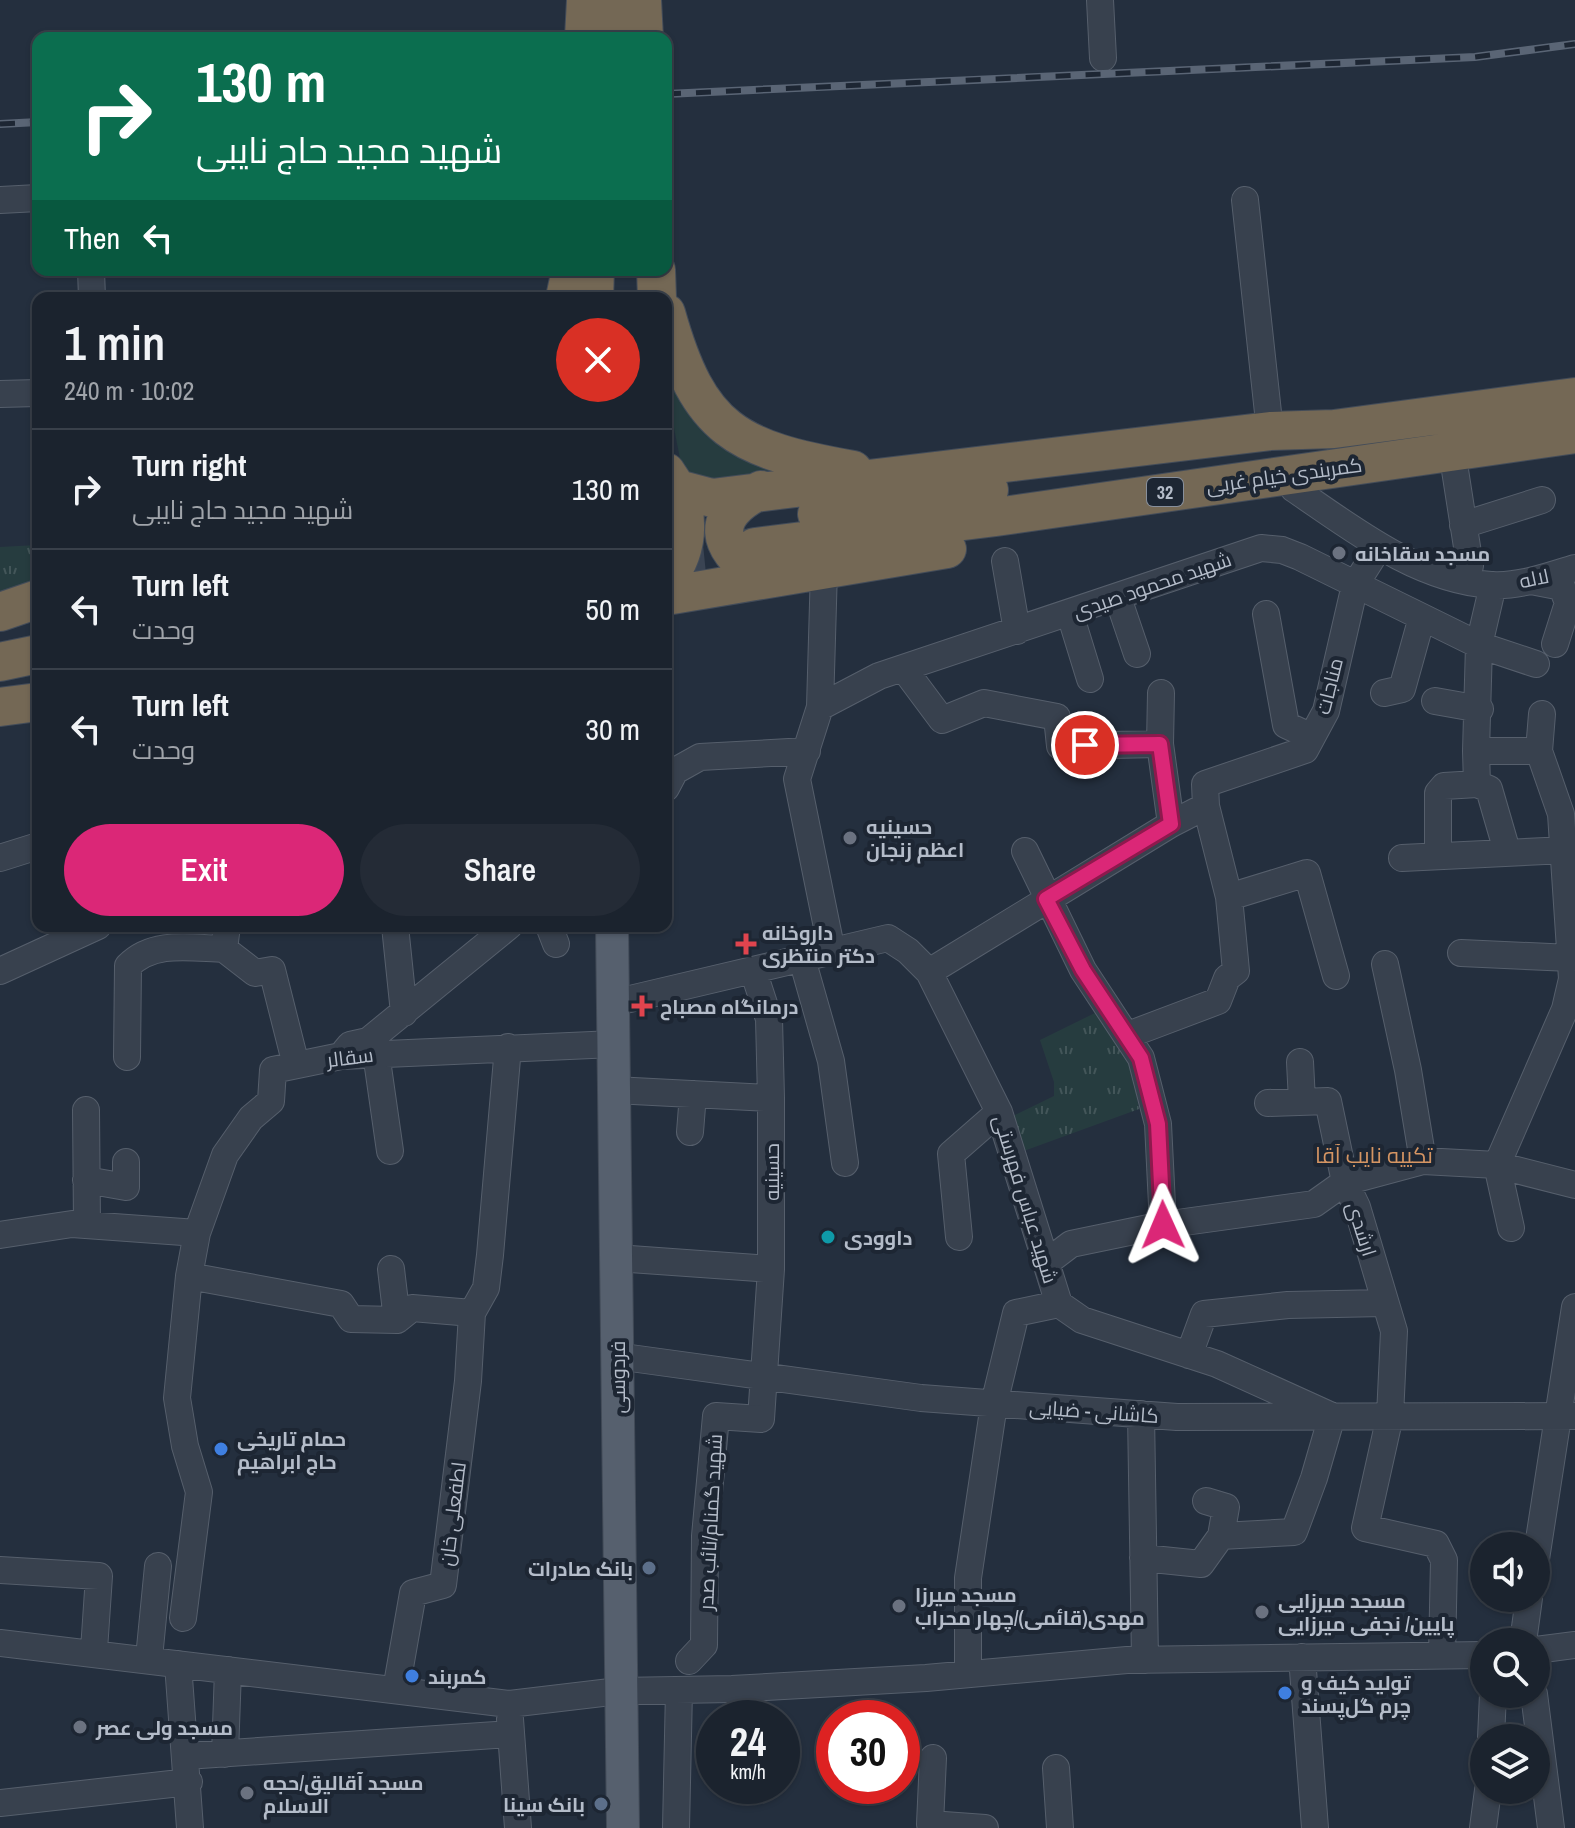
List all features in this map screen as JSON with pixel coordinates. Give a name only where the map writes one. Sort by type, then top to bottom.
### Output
[{"type":"highway","points":[[584,32],[586,0]]},
{"type":"highway","points":[[613,32],[615,0]]},
{"type":"highway","points":[[642,0],[644,32]]},
{"type":"highway","points":[[672,330],[691,386],[724,428],[769,451],[887,477]]},
{"type":"highway","name":"کمربندی خیام غربی","points":[[1334,429],[1575,397]]},
{"type":"highway","points":[[672,592],[757,534],[887,477],[1270,431],[1334,429]]},
{"type":"highway","name":"32","points":[[757,534],[1171,464],[1334,429]]},
{"type":"highway","name":"کمربندی خیام غربی","points":[[757,534],[996,517],[1575,434]]},
{"type":"highway","points":[[673,482],[712,498],[757,534],[824,569],[1294,489],[1388,468],[1442,452]]},
{"type":"highway","points":[[672,569],[682,551],[686,530],[673,482]]},
{"type":"highway","points":[[0,612],[32,601]]},
{"type":"highway","points":[[0,628],[32,621]]},
{"type":"highway","points":[[0,662],[32,655]]},
{"type":"highway","points":[[0,687],[32,681]]},
{"type":"highway","points":[[0,707],[32,703]]},
{"type":"main road","name":"فردوسی","points":[[612,932],[623,1828]]},
{"type":"street","points":[[1100,0],[1103,58]]},
{"type":"street","points":[[0,200],[32,198]]},
{"type":"street","points":[[1245,200],[1270,431]]},
{"type":"street","points":[[0,394],[32,393]]},
{"type":"street","points":[[1442,452],[1463,525],[1470,566]]},
{"type":"street","name":"لاله","points":[[1294,489],[1379,547],[1452,579],[1493,585],[1531,581],[1575,568]]},
{"type":"street","points":[[1463,525],[1542,500]]},
{"type":"street","name":"مناجات","points":[[1206,806],[1205,784],[1305,750],[1326,711],[1355,585],[1379,547]]},
{"type":"street","name":"شهید محمود صیدی","points":[[820,707],[879,676],[1261,548],[1282,550],[1300,557],[1479,645],[1536,664]]},
{"type":"street","points":[[1005,561],[1017,631]]},
{"type":"street","points":[[824,569],[820,707],[797,779],[812,874],[832,952]]},
{"type":"street","points":[[1531,581],[1562,587],[1568,603],[1555,644]]},
{"type":"street","points":[[1477,784],[1479,645],[1493,585]]},
{"type":"street","points":[[1118,598],[1137,654]]},
{"type":"street","points":[[1070,614],[1090,679]]},
{"type":"street","points":[[1266,614],[1286,725],[1312,737]]},
{"type":"street","points":[[1384,693],[1402,689],[1422,617]]},
{"type":"street","points":[[904,669],[942,720],[984,703],[1057,717],[1060,746],[1160,744]]},
{"type":"street","points":[[1161,693],[1160,744],[1171,824]]},
{"type":"street","points":[[1435,701],[1480,709]]},
{"type":"street","points":[[1511,1228],[1497,1165],[1565,1009],[1572,979],[1566,850],[1561,814],[1539,751],[1542,714]]},
{"type":"street","points":[[672,777],[675,771],[700,757],[807,751]]},
{"type":"street","points":[[1476,751],[1539,751]]},
{"type":"street","points":[[1438,854],[1438,793],[1444,786],[1477,784],[1489,789],[1507,851]]},
{"type":"street","points":[[613,1003],[888,938],[908,951],[929,972],[1171,824],[1206,806],[1229,897],[1236,971],[1227,978],[1218,1001],[1128,1035]]},
{"type":"street","points":[[0,858],[32,848]]},
{"type":"street","points":[[1402,858],[1566,850]]},
{"type":"street","points":[[1025,851],[1083,970],[1141,1058],[1158,1124],[1163,1225]]},
{"type":"street","points":[[1229,897],[1307,873],[1336,976]]},
{"type":"street","points":[[0,971],[85,932]]},
{"type":"street","points":[[396,932],[404,1013]]},
{"type":"street","points":[[341,1056],[350,1045],[368,1041],[502,932]]},
{"type":"street","points":[[127,1057],[128,966],[138,956],[157,948],[225,937],[255,973],[272,970],[296,1065],[273,1070],[271,1101],[251,1118],[225,1155],[197,1233],[189,1276],[177,1398],[185,1446],[199,1492],[183,1618]]},
{"type":"street","points":[[1461,953],[1571,958]]},
{"type":"street","points":[[802,959],[831,1061],[845,1163]]},
{"type":"street","points":[[1385,964],[1408,1070],[1423,1161]]},
{"type":"street","name":"حسینیه","points":[[753,970],[769,1019],[771,1269],[765,1377]]},
{"type":"street","name":"شهید عباس فهرستی","points":[[929,972],[999,1112],[1059,1304],[1016,1313],[994,1404]]},
{"type":"street","name":"سقالر","points":[[296,1065],[376,1053],[614,1044]]},
{"type":"street","name":"لطفعلی خان","points":[[396,1690],[413,1593],[443,1585],[468,1381],[472,1313],[486,1288],[508,1047]]},
{"type":"street","points":[[376,1053],[390,1151]]},
{"type":"street","points":[[1300,1062],[1302,1101]]},
{"type":"street","points":[[614,1090],[771,1098]]},
{"type":"street","points":[[690,1132],[693,1094]]},
{"type":"street","name":"ارشدی","points":[[1268,1103],[1328,1101],[1345,1182],[1357,1207],[1394,1331],[1390,1416],[1365,1528],[1436,1544],[1444,1560],[1442,1643]]},
{"type":"street","points":[[86,1110],[87,1225]]},
{"type":"street","points":[[959,1237],[951,1154],[999,1112]]},
{"type":"street","points":[[1046,1263],[1071,1244],[1163,1225],[1314,1204],[1345,1182],[1423,1161],[1497,1165],[1575,1185]]},
{"type":"street","points":[[86,1180],[126,1187],[126,1162]]},
{"type":"street","points":[[0,1235],[87,1225],[197,1233]]},
{"type":"street","points":[[616,1258],[771,1269]]},
{"type":"street","points":[[391,1269],[397,1320]]},
{"type":"street","points":[[189,1276],[341,1304],[351,1319],[397,1320],[412,1308],[472,1313]]},
{"type":"street","points":[[1189,1355],[1204,1314],[1288,1305],[1384,1303]]},
{"type":"street","points":[[1059,1304],[1082,1320],[1189,1355],[1332,1416],[1294,1532],[1221,1536]]},
{"type":"street","points":[[1542,1532],[1568,1416],[1575,1307]]},
{"type":"street","name":"کاشانی - ضیایی","points":[[616,1356],[921,1398],[1141,1414],[1568,1416]]},
{"type":"street","name":"شهید گمنام/نائب صدر","points":[[689,1661],[704,1645],[705,1536],[716,1416],[761,1419],[765,1377]]},
{"type":"street","points":[[968,1674],[968,1578],[994,1404]]},
{"type":"street","points":[[1141,1414],[1145,1660]]},
{"type":"street","points":[[1143,1558],[1201,1564],[1221,1536],[1226,1507],[1206,1501]]},
{"type":"street","points":[[149,1658],[158,1566]]},
{"type":"street","points":[[0,1570],[99,1576],[94,1650]]},
{"type":"street","points":[[0,1643],[509,1704],[619,1691],[968,1674],[1145,1660],[1302,1657],[1442,1643],[1470,1651]]},
{"type":"street","points":[[1550,1648],[1575,1645]]},
{"type":"street","points":[[1302,1657],[1315,1828]]},
{"type":"street","points":[[178,1664],[190,1828]]},
{"type":"street","points":[[225,1754],[228,1670]]},
{"type":"street","points":[[676,1828],[679,1690]]},
{"type":"street","points":[[509,1704],[518,1828]]},
{"type":"street","points":[[1536,1708],[1551,1828]]},
{"type":"street","points":[[186,1756],[511,1734]]},
{"type":"street","points":[[933,1758],[930,1824],[985,1828]]},
{"type":"street","points":[[1056,1768],[1060,1828]]},
{"type":"street","points":[[0,1803],[189,1782]]},
{"type":"street","points":[[1483,1828],[1486,1804]]},
{"type":"green space","points":[[672,364],[797,467],[715,488],[684,479],[672,418]]},
{"type":"green space","points":[[32,545],[32,592],[0,599],[0,547]]},
{"type":"green space","points":[[1095,1013],[1131,1065],[1139,1109],[1021,1152],[1009,1118],[1054,1096],[1054,1082],[1040,1040]]},
{"type":"tunnel","points":[[672,555],[755,547]]},
{"type":"railway","points":[[672,94],[1475,57],[1575,44]]},
{"type":"railway","points":[[0,124],[32,122]]},
{"type":"place","name":"مسجد سقاخانه","points":[[1339,553]]},
{"type":"place","name":"حسینیه اعظم زنجان","points":[[850,838]]},
{"type":"place","name":"داروخانه دکتر منتظری","points":[[746,944]]},
{"type":"place","name":"درمانگاه مصباح","points":[[642,1006]]},
{"type":"place","name":"داوودی","points":[[828,1237]]},
{"type":"place","name":"حمام تاریخی حاج ابراهیم","points":[[221,1449]]},
{"type":"place","name":"بانک صادرات","points":[[649,1568]]},
{"type":"place","name":"مسجد میرزا مهدی(قائمی)/چهار محراب","points":[[899,1606]]},
{"type":"place","name":"مسجد میرزایی پایین/ نجفی میرزایی","points":[[1262,1612]]},
{"type":"place","name":"کمربند","points":[[412,1676]]},
{"type":"place","name":"تولید کیف و چرم گل‌پسند","points":[[1285,1693]]},
{"type":"place","name":"مسجد ولی عصر","points":[[80,1727]]},
{"type":"place","name":"مسجد آقالیق/حجه الاسلام","points":[[247,1793]]},
{"type":"place","name":"بانک سینا","points":[[601,1804]]},
{"type":"district","name":"تکییه نایب آقا","points":[[1374,1155]]},
{"type":"route","points":[[1085,745],[1160,744],[1171,824],[1046,899],[1083,970],[1141,1058],[1158,1124],[1163,1225]]}]
